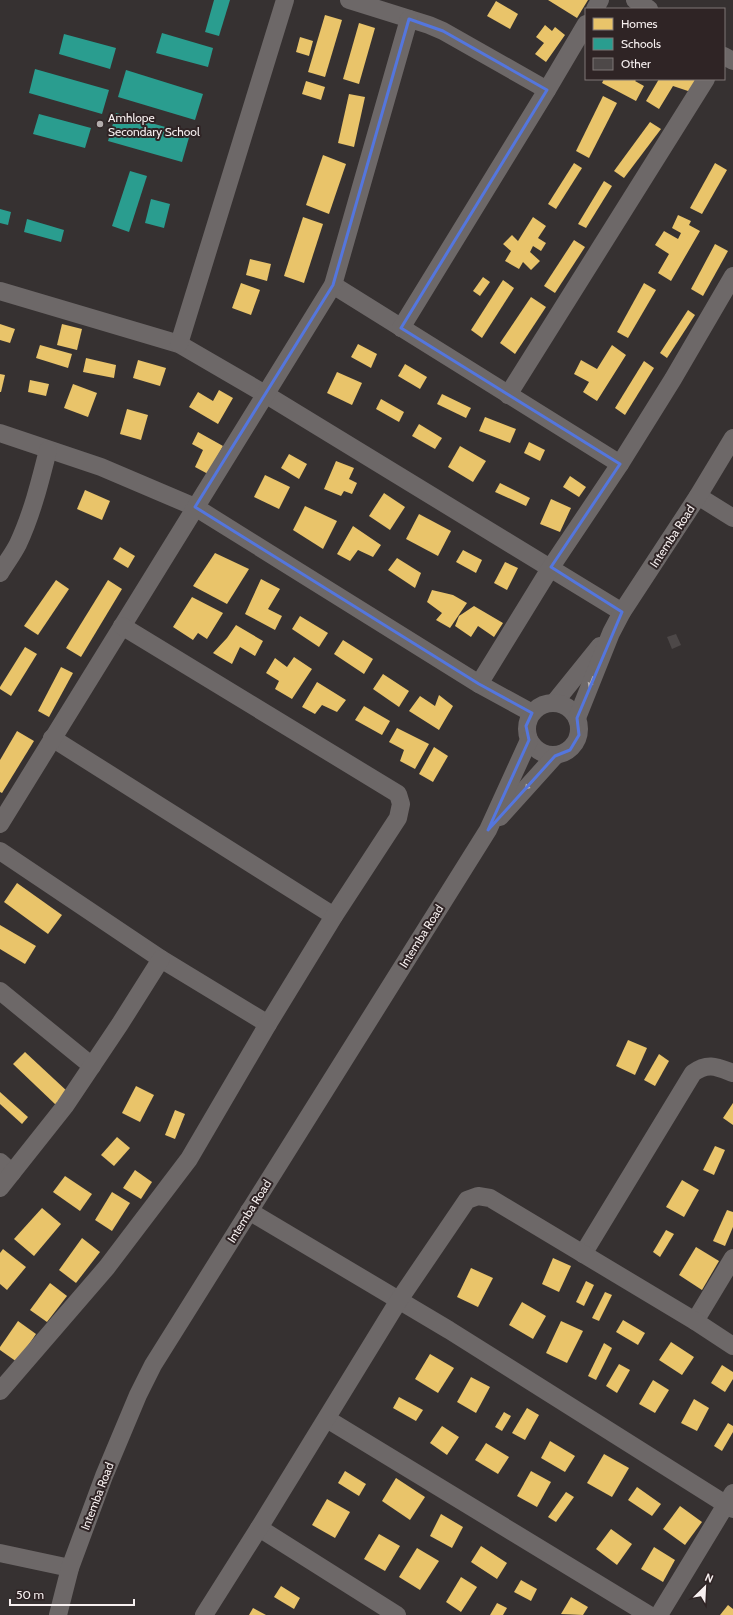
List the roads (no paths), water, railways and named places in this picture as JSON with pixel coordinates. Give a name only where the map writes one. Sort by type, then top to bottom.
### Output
[{"type":"street","points":[[180,344],[285,0]]},
{"type":"street","points":[[349,0],[443,31],[547,90]]},
{"type":"street","points":[[635,0],[647,8]]},
{"type":"street","points":[[0,824],[333,285],[409,19]]},
{"type":"street","points":[[401,328],[585,26]]},
{"type":"street","points":[[508,395],[705,80]]},
{"type":"street","points":[[479,684],[551,567],[620,464],[673,379],[733,276]]},
{"type":"street","points":[[333,285],[620,464]]},
{"type":"street","points":[[0,291],[180,344],[551,567],[579,587],[622,612]]},
{"type":"street","points":[[0,433],[101,467],[195,507],[479,684],[532,713]]},
{"type":"street","name":"Intemba Road","points":[[611,633],[622,612],[698,496],[733,438]]},
{"type":"street","points":[[0,573],[17,546],[26,526],[48,450]]},
{"type":"street","points":[[698,496],[733,518]]},
{"type":"street","points":[[0,1391],[107,1266],[189,1159],[268,1024],[334,916],[398,818],[401,804],[398,794],[122,626]]},
{"type":"street","points":[[554,703],[611,633]]},
{"type":"street","points":[[488,830],[555,756],[570,750],[579,735],[577,718],[611,633]]},
{"type":"street","points":[[555,756],[539,752],[529,740],[526,726],[532,713],[542,705],[554,703],[568,707],[577,718]]},
{"type":"street","points":[[52,738],[334,916]]},
{"type":"street","points":[[488,830],[529,740]]},
{"type":"street","name":"Intemba Road","points":[[58,1615],[70,1568],[104,1476],[138,1394],[153,1365],[488,830]]},
{"type":"street","points":[[0,852],[161,960],[268,1024]]},
{"type":"street","points":[[0,1188],[6,1168],[65,1106],[161,960]]},
{"type":"street","points":[[0,991],[92,1066]]},
{"type":"street","points":[[584,1254],[693,1073],[702,1067],[717,1067],[733,1073]]},
{"type":"street","points":[[204,1615],[327,1419],[399,1300],[467,1200],[478,1196],[490,1198],[695,1320],[733,1346]]},
{"type":"street","points":[[249,1211],[399,1300],[731,1502],[659,1615]]},
{"type":"street","points":[[695,1320],[733,1258]]},
{"type":"street","points":[[327,1419],[649,1615]]},
{"type":"street","points":[[259,1528],[397,1615]]},
{"type":"street","points":[[0,1553],[70,1568]]},
{"type":"place","name":"Amhlope Secondary School","points":[[100,124]]}]
